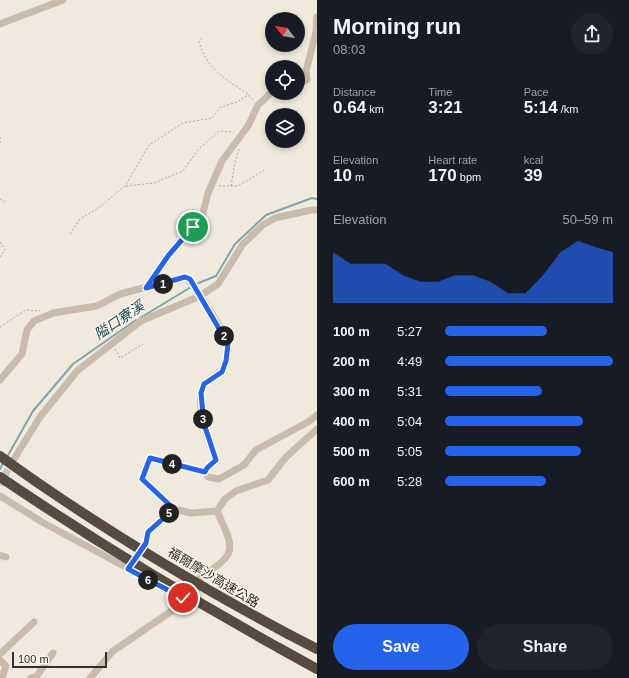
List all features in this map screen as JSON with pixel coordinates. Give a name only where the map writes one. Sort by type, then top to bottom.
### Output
[{"type":"highway","name":"福爾摩沙高速公路","points":[[0,456],[66,501],[212,592],[317,649]]},
{"type":"highway","points":[[0,477],[56,515],[210,610],[317,669]]},
{"type":"lane","points":[[0,24],[63,0]]},
{"type":"lane","points":[[305,80],[307,80],[306,71],[316,32],[317,17]]},
{"type":"lane","points":[[146,288],[168,256],[202,217],[211,185],[222,161],[240,137],[258,105],[265,98]]},
{"type":"lane","points":[[14,459],[40,417],[77,371],[141,320],[218,284],[243,244],[263,225],[275,218],[317,210]]},
{"type":"lane","points":[[0,380],[22,354],[27,330],[34,321],[53,313],[97,306],[120,294],[185,277],[192,282],[228,344],[226,361],[222,372],[204,384],[201,393],[204,424],[216,460],[207,468],[205,472]]},
{"type":"lane","points":[[217,511],[191,513],[174,509],[142,479],[150,458],[205,472],[208,477],[218,479],[244,465],[256,450],[308,422],[317,415]]},
{"type":"lane","points":[[217,511],[225,499],[236,491],[268,480],[286,457],[317,429]]},
{"type":"lane","points":[[0,496],[42,522],[183,598],[176,608],[113,651],[90,678]]},
{"type":"lane","points":[[128,569],[146,543],[148,532],[174,509]]},
{"type":"lane","points":[[200,579],[224,561],[230,551],[230,541],[217,511]]},
{"type":"lane","points":[[0,654],[34,622]]},
{"type":"lane","points":[[31,678],[36,677],[53,653]]},
{"type":"lane","points":[[0,660],[6,666],[5,677]]},
{"type":"path","points":[[202,38],[199,42],[202,53],[218,74],[248,94],[258,105]]},
{"type":"path","points":[[70,234],[80,220],[97,209],[125,186],[149,144],[183,123],[212,118],[221,106],[237,102],[248,94]]},
{"type":"path","points":[[125,186],[154,183],[183,171],[198,150],[218,130],[236,133],[240,137],[240,147],[235,162],[231,186]]},
{"type":"path","points":[[0,137],[0,146]]},
{"type":"path","points":[[211,185],[238,186],[266,168]]},
{"type":"path","points":[[0,199],[5,202]]},
{"type":"path","points":[[0,242],[5,250],[0,257]]},
{"type":"path","points":[[0,327],[26,310],[40,311]]},
{"type":"path","points":[[112,343],[120,358],[143,344]]},
{"type":"waterway","name":"隘口寮溪","points":[[140,318],[196,284],[216,276],[235,244],[266,215],[312,198],[317,199]]},
{"type":"waterway","name":"隘口寮溪","points":[[7,457],[33,411],[73,364],[136,320]]},
{"type":"waterway","name":"隘口寮溪","points":[[0,469],[3,463]]},
{"type":"tunnel","points":[[0,485],[13,460]]},
{"type":"tunnel","points":[[183,598],[199,580]]},
{"type":"route","points":[[183,598],[128,569],[146,543],[148,532],[174,509],[142,479],[150,458],[205,472],[207,468],[216,460],[204,424],[201,393],[206,382],[222,372],[226,361],[228,344],[190,279],[185,277],[169,283],[146,288],[168,256],[193,227]]}]
